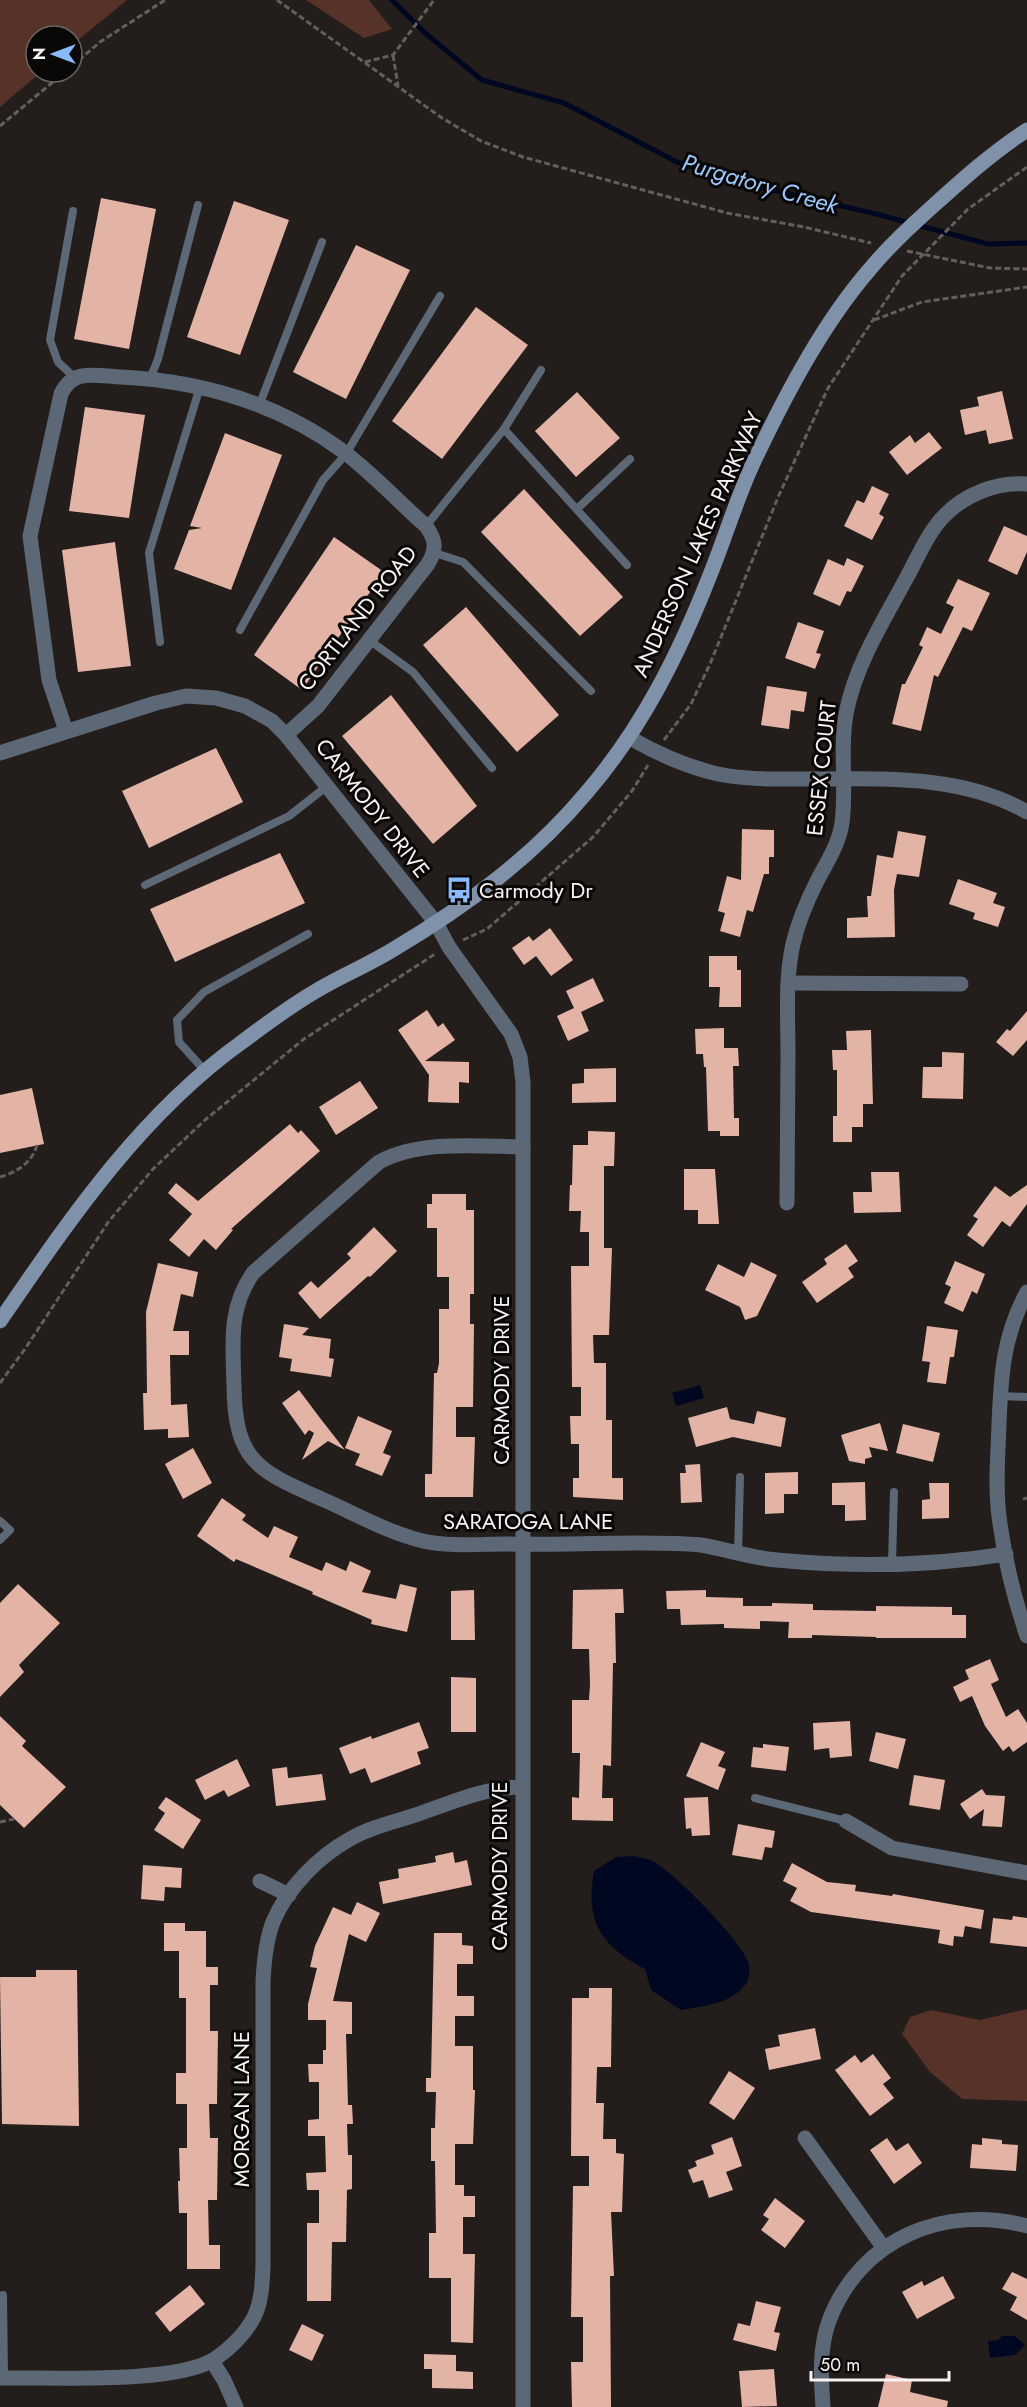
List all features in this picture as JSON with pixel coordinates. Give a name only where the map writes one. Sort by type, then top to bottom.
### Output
[{"type":"street","name":"ANDERSON LAKES PARKWAY","points":[[0,1321],[68,1222],[117,1158],[206,1072],[239,1044],[316,991],[360,969],[436,923],[498,880],[543,840],[587,793],[630,738],[659,687],[687,631],[756,457],[811,352],[870,268],[946,194],[1027,130]]},
{"type":"street","name":"CORTLAND ROAD","points":[[74,377],[150,379],[200,387],[291,419],[346,454],[426,526],[434,538],[435,553],[318,706],[286,735]]},
{"type":"street","points":[[66,731],[49,680],[30,536],[61,394],[66,384],[74,377]]},
{"type":"street","name":"ESSEX COURT","points":[[787,1203],[789,983],[793,945],[803,910],[835,848],[842,824],[846,710],[857,675],[872,641],[932,531],[944,516],[961,501],[981,491],[1003,485],[1027,484]]},
{"type":"street","name":"CARMODY DRIVE","points":[[0,752],[156,703],[186,696],[216,698],[245,706],[272,721],[286,735],[436,923],[449,946],[512,1034],[520,1057],[523,1082],[524,1545],[521,1787],[523,2407]]},
{"type":"street","points":[[630,738],[656,753],[688,766],[719,774],[754,779],[932,782],[973,789],[1011,802],[1027,812]]},
{"type":"street","points":[[789,983],[961,984]]},
{"type":"street","name":"SARATOGA LANE","points":[[523,1147],[424,1148],[406,1150],[380,1162],[253,1273],[242,1290],[236,1306],[233,1344],[234,1413],[237,1428],[248,1452],[263,1469],[283,1482],[403,1535],[447,1545],[701,1545],[775,1560],[892,1563],[944,1562],[1006,1554]]},
{"type":"street","points":[[1027,1292],[1007,1339],[1000,1396],[998,1492],[999,1515],[1006,1554],[1022,1605],[1027,1636]]},
{"type":"street","name":"MORGAN LANE","points":[[2,2378],[163,2374],[212,2361],[240,2337],[254,2317],[261,2296],[263,2267],[263,1976],[266,1949],[273,1922],[289,1895],[325,1854],[352,1838],[475,1794],[507,1787],[521,1787]]},
{"type":"street","points":[[846,1821],[892,1848],[1027,1873]]},
{"type":"street","points":[[260,1881],[289,1895]]},
{"type":"street","points":[[805,2138],[883,2247]]},
{"type":"street","points":[[823,2407],[822,2352],[829,2322],[843,2293],[860,2270],[883,2247],[923,2228],[952,2220],[979,2218],[1008,2221],[1027,2226]]},
{"type":"street","points":[[212,2361],[224,2380],[236,2407]]},
{"type":"lane","points":[[150,379],[158,359],[198,205]]},
{"type":"lane","points":[[73,211],[50,340],[58,362],[74,377]]},
{"type":"lane","points":[[259,406],[322,242]]},
{"type":"lane","points":[[240,630],[323,480],[346,454],[440,296]]},
{"type":"lane","points":[[426,526],[504,429],[541,370]]},
{"type":"lane","points":[[160,642],[149,554],[200,387]]},
{"type":"lane","points":[[504,429],[627,565]]},
{"type":"lane","points":[[577,509],[630,459]]},
{"type":"lane","points":[[435,553],[464,562],[591,691]]},
{"type":"lane","points":[[369,640],[413,672],[492,768]]},
{"type":"lane","points":[[145,885],[289,816],[326,787]]},
{"type":"lane","points":[[206,1072],[179,1042],[177,1020],[204,992],[308,934]]},
{"type":"lane","points":[[1000,1396],[1027,1397]]},
{"type":"lane","points":[[738,1554],[740,1477]]},
{"type":"lane","points":[[892,1563],[894,1492]]},
{"type":"lane","points":[[0,1521],[10,1530],[0,1540]]},
{"type":"lane","points":[[755,1798],[846,1821]]},
{"type":"lane","points":[[2,2378],[3,2295]]},
{"type":"path","points":[[84,56],[100,42],[165,0]]},
{"type":"path","points":[[277,0],[462,131],[481,141],[523,157],[727,213],[804,227],[879,245]]},
{"type":"path","points":[[365,62],[393,55],[434,0]]},
{"type":"path","points":[[393,55],[399,86]]},
{"type":"path","points":[[0,126],[51,84]]},
{"type":"path","points":[[0,1383],[109,1221],[153,1169],[205,1120],[304,1039],[430,957],[488,929],[593,837],[632,791],[691,704],[710,664],[779,495],[828,388],[902,276],[968,209],[1027,166]]},
{"type":"path","points":[[900,250],[990,268],[1027,269]]},
{"type":"path","points":[[872,321],[922,302],[1027,287]]},
{"type":"path","points":[[0,1177],[24,1166],[34,1156],[37,1145]]},
{"type":"path","points":[[0,1822],[14,1819]]},
{"type":"shaded area","points":[[0,0],[127,0],[84,35],[84,24],[24,24],[24,84],[27,84],[0,107]]},
{"type":"shaded area","points":[[306,0],[369,0],[392,29],[364,38]]},
{"type":"shaded area","points":[[1027,2009],[1027,2101],[962,2099],[930,2072],[902,2034],[910,2017],[931,2010],[980,2020]]},
{"type":"water","points":[[700,1385],[704,1398],[676,1406],[672,1393]]},
{"type":"water","points":[[634,1856],[654,1862],[666,1870],[708,1910],[744,1953],[749,1964],[749,1976],[747,1982],[734,1995],[717,2003],[681,2010],[651,1990],[645,1969],[617,1951],[607,1941],[600,1931],[592,1905],[594,1871],[616,1857]]},
{"type":"water","points":[[1002,2336],[1015,2336],[1025,2345],[1015,2355],[990,2358],[988,2341],[998,2340]]},
{"type":"building","points":[[101,198],[156,209],[129,349],[74,339]]},
{"type":"building","points":[[234,201],[289,220],[240,355],[187,337]]},
{"type":"building","points":[[356,245],[410,270],[346,399],[293,372]]},
{"type":"building","points":[[476,307],[528,345],[442,459],[392,421]]},
{"type":"building","points":[[1002,391],[1013,439],[989,444],[986,430],[965,435],[960,410],[979,406],[977,397]]},
{"type":"building","points":[[577,392],[620,438],[576,477],[535,431]]},
{"type":"building","points":[[85,407],[145,415],[129,518],[69,511]]},
{"type":"building","points":[[929,432],[942,448],[907,475],[889,452],[910,435],[915,443]]},
{"type":"building","points":[[225,433],[282,455],[231,590],[174,569],[189,530],[202,528],[190,526]]},
{"type":"building","points":[[872,486],[889,494],[879,514],[884,517],[872,540],[844,526],[857,500],[864,503]]},
{"type":"building","points":[[524,489],[623,597],[580,636],[481,532]]},
{"type":"building","points":[[1004,526],[1027,536],[1027,552],[1017,575],[988,561]]},
{"type":"building","points":[[334,537],[384,572],[302,690],[254,655]]},
{"type":"building","points":[[115,542],[131,666],[78,672],[62,550]]},
{"type":"building","points":[[847,558],[864,566],[851,592],[847,591],[840,606],[813,594],[828,559],[844,566]]},
{"type":"building","points":[[958,579],[990,593],[972,631],[963,627],[938,677],[934,675],[921,731],[892,724],[902,684],[905,684],[923,647],[919,645],[927,627],[941,634],[954,607],[946,603]]},
{"type":"building","points":[[466,607],[559,715],[517,752],[423,645]]},
{"type":"building","points":[[798,622],[824,631],[816,653],[821,654],[815,669],[785,658]]},
{"type":"building","points":[[767,686],[807,692],[804,712],[791,710],[789,729],[761,725]]},
{"type":"building","points":[[391,695],[477,806],[433,844],[342,736]]},
{"type":"building","points":[[216,748],[243,802],[149,848],[122,791]]},
{"type":"building","points":[[742,829],[774,830],[774,857],[769,857],[769,874],[764,874],[753,912],[747,910],[740,937],[720,931],[725,913],[718,911],[727,876],[741,880]]},
{"type":"building","points":[[898,831],[926,836],[919,877],[897,874],[894,890],[895,937],[847,938],[847,918],[868,917],[867,896],[871,896],[877,855],[893,858]]},
{"type":"building","points":[[280,853],[305,903],[175,962],[150,909]]},
{"type":"building","points":[[958,879],[997,893],[993,903],[1005,907],[998,927],[973,919],[975,913],[949,904]]},
{"type":"building","points":[[550,928],[573,960],[551,976],[536,956],[524,965],[512,948],[529,936],[533,941]]},
{"type":"building","points":[[709,956],[737,956],[737,970],[741,970],[741,1007],[719,1007],[720,987],[709,987]]},
{"type":"building","points":[[593,978],[604,1001],[581,1012],[589,1031],[568,1041],[557,1016],[574,1008],[566,991]]},
{"type":"building","points":[[427,1010],[438,1027],[443,1023],[455,1040],[425,1061],[469,1062],[469,1083],[459,1082],[459,1103],[428,1102],[429,1075],[398,1030]]},
{"type":"building","points":[[1027,1011],[1027,1040],[1013,1056],[996,1042],[1007,1029],[1010,1031]]},
{"type":"building","points":[[724,1028],[724,1048],[738,1048],[739,1066],[733,1066],[734,1118],[739,1118],[739,1136],[720,1136],[720,1131],[708,1131],[706,1067],[704,1067],[703,1054],[696,1054],[695,1029]]},
{"type":"building","points":[[871,1030],[873,1104],[863,1104],[863,1127],[852,1127],[852,1142],[833,1142],[833,1116],[837,1116],[837,1070],[833,1070],[832,1050],[847,1050],[846,1031]]},
{"type":"building","points":[[942,1052],[964,1053],[963,1099],[922,1098],[923,1067],[942,1067]]},
{"type":"building","points":[[616,1068],[616,1102],[572,1103],[572,1084],[584,1083],[584,1069]]},
{"type":"building","points":[[360,1081],[378,1108],[336,1135],[319,1107]]},
{"type":"building","points":[[32,1088],[44,1144],[0,1153],[0,1095]]},
{"type":"building","points":[[290,1124],[298,1133],[301,1130],[320,1151],[231,1229],[233,1230],[216,1250],[204,1239],[189,1257],[169,1240],[192,1214],[168,1193],[176,1183],[198,1201]]},
{"type":"building","points":[[588,1131],[615,1132],[614,1166],[604,1166],[604,1248],[612,1248],[609,1335],[593,1335],[594,1363],[606,1363],[606,1420],[612,1420],[612,1478],[623,1478],[623,1500],[573,1497],[573,1478],[579,1478],[579,1444],[571,1444],[570,1416],[581,1416],[581,1387],[572,1387],[571,1266],[589,1266],[589,1232],[580,1232],[581,1211],[569,1211],[570,1185],[572,1185],[573,1145],[588,1145]]},
{"type":"building","points":[[684,1169],[715,1169],[719,1224],[698,1224],[698,1210],[684,1210]]},
{"type":"building","points":[[871,1172],[899,1172],[901,1212],[854,1213],[853,1192],[872,1192]]},
{"type":"building","points":[[1027,1185],[1027,1204],[1010,1227],[1002,1221],[983,1247],[967,1235],[978,1219],[973,1216],[995,1186],[1010,1197]]},
{"type":"building","points":[[432,1194],[466,1194],[466,1210],[474,1210],[474,1294],[470,1294],[470,1324],[474,1324],[473,1407],[456,1407],[456,1437],[475,1437],[473,1497],[425,1497],[425,1474],[432,1474],[434,1373],[437,1373],[439,1363],[439,1309],[449,1309],[449,1277],[437,1277],[437,1228],[427,1228],[427,1204],[432,1204]]},
{"type":"building","points":[[374,1227],[397,1251],[320,1319],[298,1293],[311,1281],[318,1288],[351,1258],[347,1254]]},
{"type":"building","points":[[846,1244],[858,1261],[848,1268],[854,1277],[817,1303],[802,1282],[827,1264],[824,1259]]},
{"type":"building","points":[[955,1261],[985,1274],[977,1294],[972,1291],[963,1312],[944,1303],[951,1287],[945,1284]]},
{"type":"building","points":[[751,1262],[777,1275],[757,1316],[745,1320],[740,1307],[705,1290],[718,1264],[744,1277]]},
{"type":"building","points":[[158,1263],[198,1272],[193,1297],[181,1294],[173,1331],[189,1331],[189,1355],[170,1355],[171,1405],[187,1404],[189,1437],[168,1438],[168,1429],[144,1430],[143,1393],[147,1393],[146,1312]]},
{"type":"building","points":[[284,1324],[309,1328],[302,1335],[331,1339],[329,1358],[334,1359],[331,1377],[290,1371],[292,1359],[279,1357]]},
{"type":"building","points":[[927,1326],[958,1330],[954,1357],[950,1357],[946,1384],[927,1382],[930,1362],[922,1361]]},
{"type":"building","points":[[299,1390],[345,1450],[328,1441],[302,1460],[314,1433],[309,1430],[305,1435],[282,1403]]},
{"type":"building","points":[[727,1407],[730,1419],[754,1424],[757,1411],[786,1418],[781,1447],[733,1437],[696,1447],[688,1418]]},
{"type":"building","points":[[358,1416],[392,1431],[383,1453],[391,1456],[382,1476],[355,1465],[360,1454],[345,1448]]},
{"type":"building","points":[[880,1423],[888,1451],[869,1447],[872,1457],[865,1459],[865,1464],[849,1461],[841,1435]]},
{"type":"building","points":[[903,1424],[940,1433],[933,1462],[896,1453]]},
{"type":"building","points":[[193,1448],[212,1483],[183,1499],[165,1464]]},
{"type":"building","points":[[700,1464],[702,1502],[681,1503],[680,1473],[686,1473],[685,1465]]},
{"type":"building","points":[[798,1472],[798,1494],[784,1494],[784,1513],[765,1514],[765,1473]]},
{"type":"building","points":[[865,1482],[866,1520],[845,1521],[845,1505],[832,1505],[832,1483]]},
{"type":"building","points":[[929,1483],[949,1483],[949,1518],[922,1519],[922,1500],[930,1499]]},
{"type":"building","points":[[222,1498],[246,1515],[242,1520],[268,1538],[274,1526],[298,1537],[289,1557],[322,1571],[326,1562],[346,1571],[350,1561],[371,1571],[362,1592],[396,1599],[400,1584],[417,1588],[407,1632],[371,1624],[372,1620],[312,1594],[313,1592],[236,1559],[234,1562],[197,1536]]},
{"type":"building","points":[[18,1584],[60,1623],[19,1665],[24,1672],[0,1697],[0,1603]]},
{"type":"building","points":[[623,1589],[624,1613],[615,1613],[616,1663],[613,1663],[611,1766],[603,1765],[602,1798],[613,1798],[613,1821],[572,1820],[572,1797],[579,1798],[580,1753],[572,1753],[572,1700],[589,1700],[590,1684],[589,1649],[572,1649],[573,1590]]},
{"type":"building","points":[[474,1590],[475,1640],[451,1640],[451,1591]]},
{"type":"building","points":[[706,1590],[706,1597],[743,1598],[743,1606],[772,1606],[772,1603],[813,1604],[813,1610],[876,1611],[876,1606],[952,1607],[952,1615],[966,1615],[966,1638],[812,1635],[812,1638],[788,1638],[789,1622],[760,1621],[760,1629],[724,1628],[724,1624],[681,1625],[680,1609],[667,1609],[666,1591]]},
{"type":"building","points":[[990,1659],[999,1680],[991,1684],[1006,1717],[1018,1709],[1027,1723],[1027,1742],[1013,1752],[1009,1746],[1003,1751],[985,1726],[972,1696],[960,1702],[953,1687],[969,1679],[965,1670]]},
{"type":"building","points":[[451,1677],[476,1678],[476,1732],[451,1732]]},
{"type":"building","points":[[0,1716],[26,1741],[22,1746],[66,1787],[24,1828],[0,1805]]},
{"type":"building","points":[[850,1721],[852,1756],[830,1758],[829,1748],[814,1750],[813,1723]]},
{"type":"building","points":[[419,1722],[429,1748],[417,1752],[421,1764],[371,1783],[365,1768],[350,1774],[339,1748]]},
{"type":"building","points":[[876,1732],[906,1739],[898,1769],[869,1761]]},
{"type":"building","points":[[701,1742],[725,1752],[718,1766],[726,1769],[718,1790],[686,1776]]},
{"type":"building","points":[[763,1744],[789,1747],[786,1771],[751,1767],[753,1747],[763,1748]]},
{"type":"building","points":[[237,1759],[250,1786],[228,1797],[224,1790],[205,1800],[195,1780]]},
{"type":"building","points":[[287,1767],[288,1778],[322,1774],[326,1800],[276,1806],[272,1769]]},
{"type":"building","points":[[914,1775],[945,1780],[940,1810],[909,1805]]},
{"type":"building","points":[[982,1789],[986,1795],[1005,1796],[1002,1827],[982,1826],[984,1809],[970,1819],[960,1804]]},
{"type":"building","points":[[166,1797],[201,1820],[183,1849],[154,1830],[165,1813],[158,1808]]},
{"type":"building","points":[[708,1797],[710,1835],[692,1836],[691,1828],[686,1829],[684,1798]]},
{"type":"building","points":[[738,1824],[775,1831],[772,1848],[765,1847],[762,1860],[732,1855]]},
{"type":"building","points":[[453,1852],[455,1863],[467,1860],[472,1885],[383,1904],[379,1882],[399,1878],[398,1869],[436,1862],[435,1856]]},
{"type":"building","points":[[792,1863],[827,1882],[856,1885],[855,1891],[892,1896],[893,1894],[984,1910],[981,1929],[965,1926],[963,1937],[954,1936],[953,1946],[938,1943],[940,1930],[811,1912],[790,1901],[797,1888],[783,1881]]},
{"type":"building","points":[[143,1865],[182,1868],[181,1888],[165,1887],[164,1901],[141,1899]]},
{"type":"building","points":[[357,1902],[380,1913],[366,1942],[349,1934],[333,2001],[352,2002],[352,2034],[346,2034],[348,2105],[352,2105],[353,2124],[347,2124],[348,2155],[352,2155],[352,2189],[347,2190],[346,2242],[332,2242],[331,2301],[307,2301],[307,2223],[319,2223],[319,2190],[307,2190],[306,2173],[326,2172],[325,2136],[308,2136],[308,2120],[319,2119],[319,2082],[309,2082],[308,2064],[323,2064],[323,2050],[326,2050],[326,2020],[308,2020],[308,2004],[317,1968],[310,1967],[315,1946],[333,1907],[351,1915]]},
{"type":"building","points":[[1013,1916],[1027,1918],[1027,1947],[990,1943],[993,1918],[1012,1920]]},
{"type":"building","points":[[164,1923],[185,1923],[185,1931],[206,1931],[206,1967],[218,1967],[218,1985],[210,1985],[210,2031],[218,2031],[217,2104],[209,2104],[210,2138],[218,2138],[217,2200],[208,2200],[209,2245],[220,2245],[220,2269],[187,2269],[187,2213],[179,2213],[178,2181],[180,2181],[179,2148],[187,2148],[187,2104],[176,2104],[176,2073],[186,2073],[186,1998],[179,1998],[179,1951],[164,1951]]},
{"type":"building","points":[[434,1933],[462,1933],[462,1945],[473,1946],[473,1964],[457,1964],[457,1996],[474,1996],[474,2016],[455,2016],[455,2046],[473,2046],[473,2090],[475,2090],[473,2144],[455,2144],[455,2185],[464,2185],[464,2196],[475,2196],[475,2217],[463,2217],[463,2254],[475,2254],[473,2343],[451,2342],[451,2278],[429,2278],[429,2233],[436,2233],[435,2161],[431,2161],[431,2128],[435,2128],[436,2092],[426,2092],[426,2078],[431,2078]]},
{"type":"building","points":[[36,1970],[77,1970],[79,2126],[2,2124],[0,1977],[36,1977]]},
{"type":"building","points":[[589,1988],[612,1988],[611,2067],[597,2067],[596,2103],[604,2103],[603,2139],[616,2139],[616,2153],[624,2154],[622,2212],[611,2212],[614,2276],[610,2276],[611,2407],[572,2407],[571,2362],[583,2362],[583,2317],[571,2317],[573,2186],[589,2186],[589,2156],[571,2156],[572,1998],[589,1998]]},
{"type":"building","points":[[815,2028],[821,2059],[769,2070],[765,2049],[780,2046],[778,2035]]},
{"type":"building","points":[[873,2054],[891,2078],[883,2084],[894,2098],[870,2116],[835,2070],[855,2055],[861,2063]]},
{"type":"building","points":[[729,2071],[755,2088],[734,2120],[709,2103]]},
{"type":"building","points":[[732,2137],[742,2166],[726,2172],[733,2190],[709,2198],[703,2180],[693,2183],[688,2170],[697,2166],[695,2161],[714,2154],[711,2145]]},
{"type":"building","points":[[887,2138],[896,2151],[908,2143],[922,2163],[894,2184],[870,2150]]},
{"type":"building","points":[[982,2138],[1002,2140],[1002,2144],[1018,2145],[1016,2171],[970,2168],[972,2144],[982,2145]]},
{"type":"building","points":[[775,2198],[805,2221],[785,2248],[761,2230],[769,2219],[763,2215]]},
{"type":"building","points":[[1012,2272],[1027,2279],[1027,2320],[1010,2310],[1017,2297],[1002,2289]]},
{"type":"building","points":[[943,2276],[955,2298],[917,2319],[902,2292],[922,2281],[924,2286]]},
{"type":"building","points":[[190,2285],[205,2304],[170,2332],[155,2313]]},
{"type":"building","points":[[756,2301],[781,2307],[774,2332],[780,2333],[776,2351],[733,2340],[738,2323],[750,2326]]},
{"type":"building","points":[[302,2324],[324,2335],[312,2361],[289,2350]]},
{"type":"building","points":[[424,2354],[456,2355],[456,2371],[473,2372],[473,2389],[432,2388],[432,2369],[424,2369]]},
{"type":"building","points":[[774,2369],[777,2406],[742,2407],[739,2371]]},
{"type":"building","points":[[886,2374],[912,2380],[910,2392],[948,2401],[947,2407],[878,2407]]},
{"type":"waterway","name":"Purgatory Creek","points":[[392,0],[424,32],[482,80],[564,103],[677,162],[739,182],[876,214],[988,244],[1027,243]]},
{"type":"place","name":"Carmody Dr","points":[[459,890]]}]
